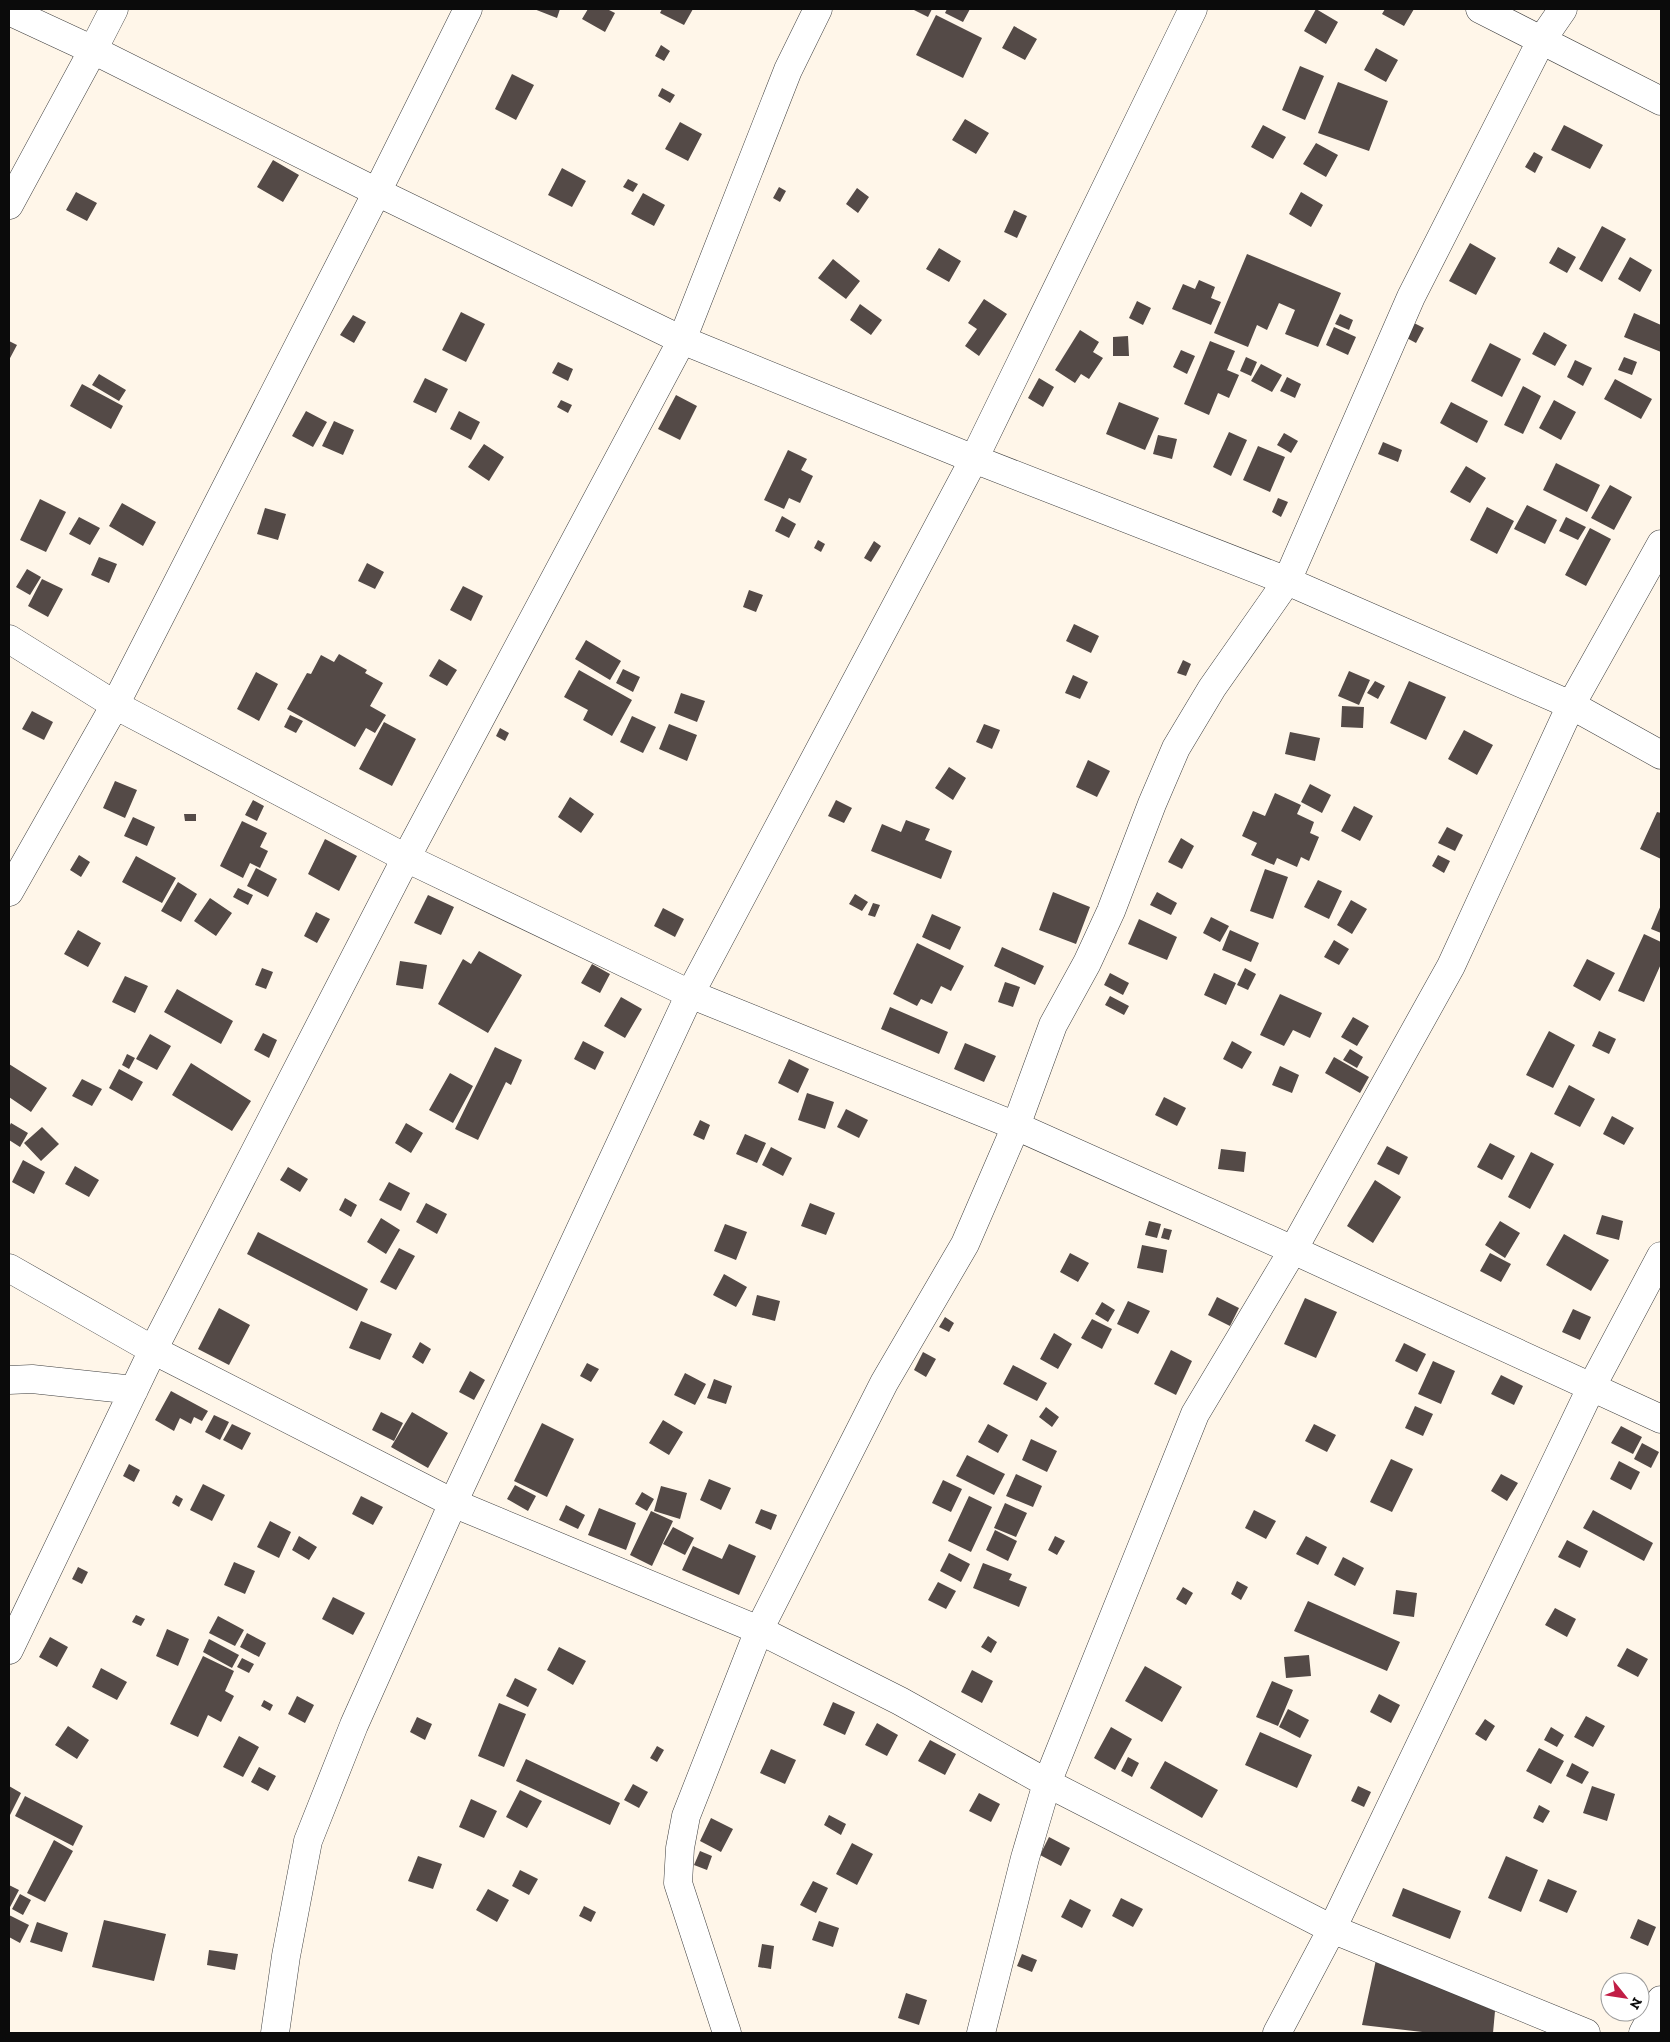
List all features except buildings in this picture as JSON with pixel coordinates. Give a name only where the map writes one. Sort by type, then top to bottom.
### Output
[{"type":"street","points":[[9,205],[114,9]]},
{"type":"street","points":[[9,892],[115,706],[377,192],[468,9]]},
{"type":"street","points":[[9,1650],[153,1350],[406,858],[682,340],[788,70],[818,9]]},
{"type":"street","points":[[275,2033],[286,1956],[308,1841],[354,1725],[453,1503],[690,994],[974,459],[1193,9]]},
{"type":"street","points":[[1480,9],[1661,101]]},
{"type":"street","points":[[727,2033],[678,1883],[680,1848],[686,1816],[759,1630],[884,1382],[964,1244],[1016,1126],[1054,1026],[1087,963],[1111,911],[1152,804],[1176,748],[1212,688],[1287,581],[1411,297],[1541,41],[1563,9]]},
{"type":"street","points":[[9,11],[93,50],[377,192],[682,340],[974,459],[1287,581],[1571,705],[1661,756]]},
{"type":"street","points":[[981,2033],[1025,1858],[1047,1783],[1195,1414],[1293,1250],[1451,966],[1571,705],[1661,544]]},
{"type":"street","points":[[9,639],[115,706],[406,858],[690,994],[1016,1126],[1293,1250],[1661,1419]]},
{"type":"street","points":[[1277,2033],[1332,1928],[1592,1386],[1661,1256]]},
{"type":"street","points":[[9,1268],[153,1350],[453,1503],[759,1630],[900,1701],[1047,1783],[1332,1928],[1586,2033]]},
{"type":"street","points":[[9,1380],[32,1379],[134,1390]]},
{"type":"street","points":[[1643,2033],[1661,2000]]}]
